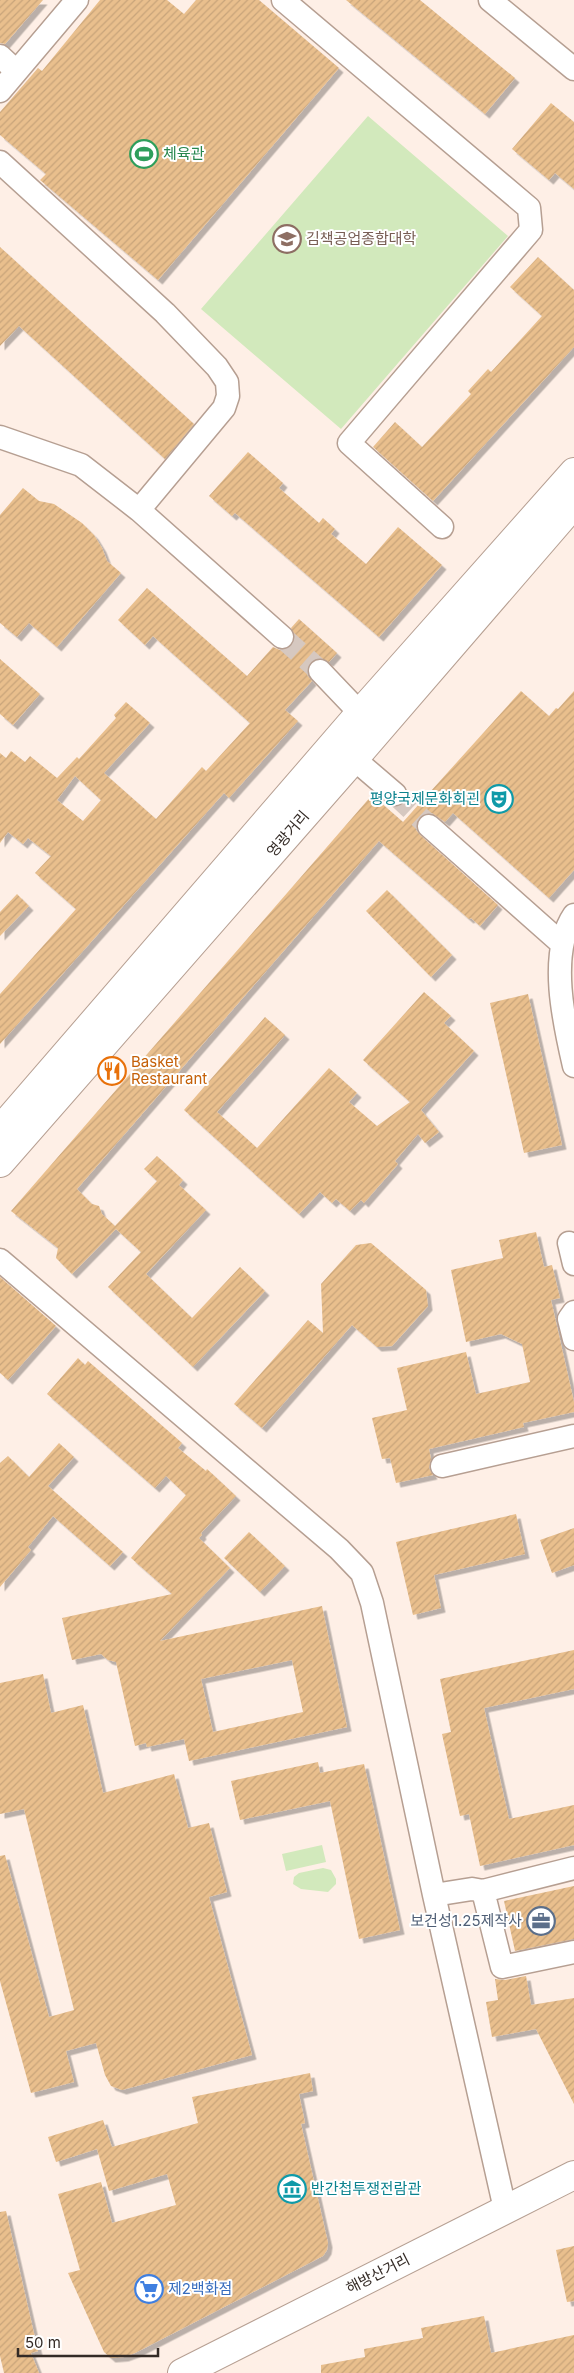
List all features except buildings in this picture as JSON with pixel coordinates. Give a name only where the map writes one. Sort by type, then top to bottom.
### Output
[{"type":"main road","name":"영광거리","points":[[0,1130],[360,713],[574,472]]},
{"type":"main road","name":"영광거리","points":[[0,1162],[354,759],[574,504]]},
{"type":"main road","name":"해방산거리","points":[[182,2373],[574,2175]]},
{"type":"street","points":[[0,91],[8,64],[77,0]]},
{"type":"street","points":[[283,0],[529,208],[531,230],[349,443],[442,527]]},
{"type":"street","points":[[490,0],[574,69]]},
{"type":"street","points":[[0,162],[165,313],[217,367],[227,382],[228,396],[224,408],[139,510]]},
{"type":"street","points":[[0,437],[81,465],[139,510],[282,637]]},
{"type":"street","points":[[320,672],[360,713]]},
{"type":"street","points":[[354,759],[395,794]]},
{"type":"street","points":[[428,826],[562,943]]},
{"type":"street","points":[[573,1059],[560,978],[562,943],[566,928],[574,915]]},
{"type":"street","points":[[0,1260],[331,1543],[362,1573],[372,1603],[434,1895],[505,2209]]},
{"type":"street","points":[[574,1312],[569,1319],[574,1339]]},
{"type":"street","points":[[442,1466],[574,1436]]},
{"type":"street","points":[[434,1895],[472,1889],[483,1891],[574,1868]]},
{"type":"street","points":[[483,1891],[502,1966],[574,1952]]},
{"type":"green space","points":[[368,116],[508,236],[341,429],[201,309]]},
{"type":"green space","points":[[322,1845],[326,1862],[286,1871],[282,1854]]},
{"type":"green space","points":[[323,1868],[331,1870],[336,1879],[336,1884],[328,1892],[301,1889],[293,1884],[294,1877],[299,1873]]},
{"type":"tunnel","points":[[282,637],[320,671]]},
{"type":"tunnel","points":[[395,794],[429,826]]},
{"type":"place","name":"체육관","points":[[144,154]]},
{"type":"place","name":"김책공업종합대학","points":[[287,239]]},
{"type":"place","name":"평양국제문화회괸","points":[[499,799]]},
{"type":"place","name":"Basket Restaurant","points":[[112,1071]]},
{"type":"place","name":"보건성1.25제작사","points":[[541,1921]]},
{"type":"place","name":"반간첩투쟁전람관","points":[[292,2189]]},
{"type":"place","name":"제2백화점","points":[[149,2289]]}]
